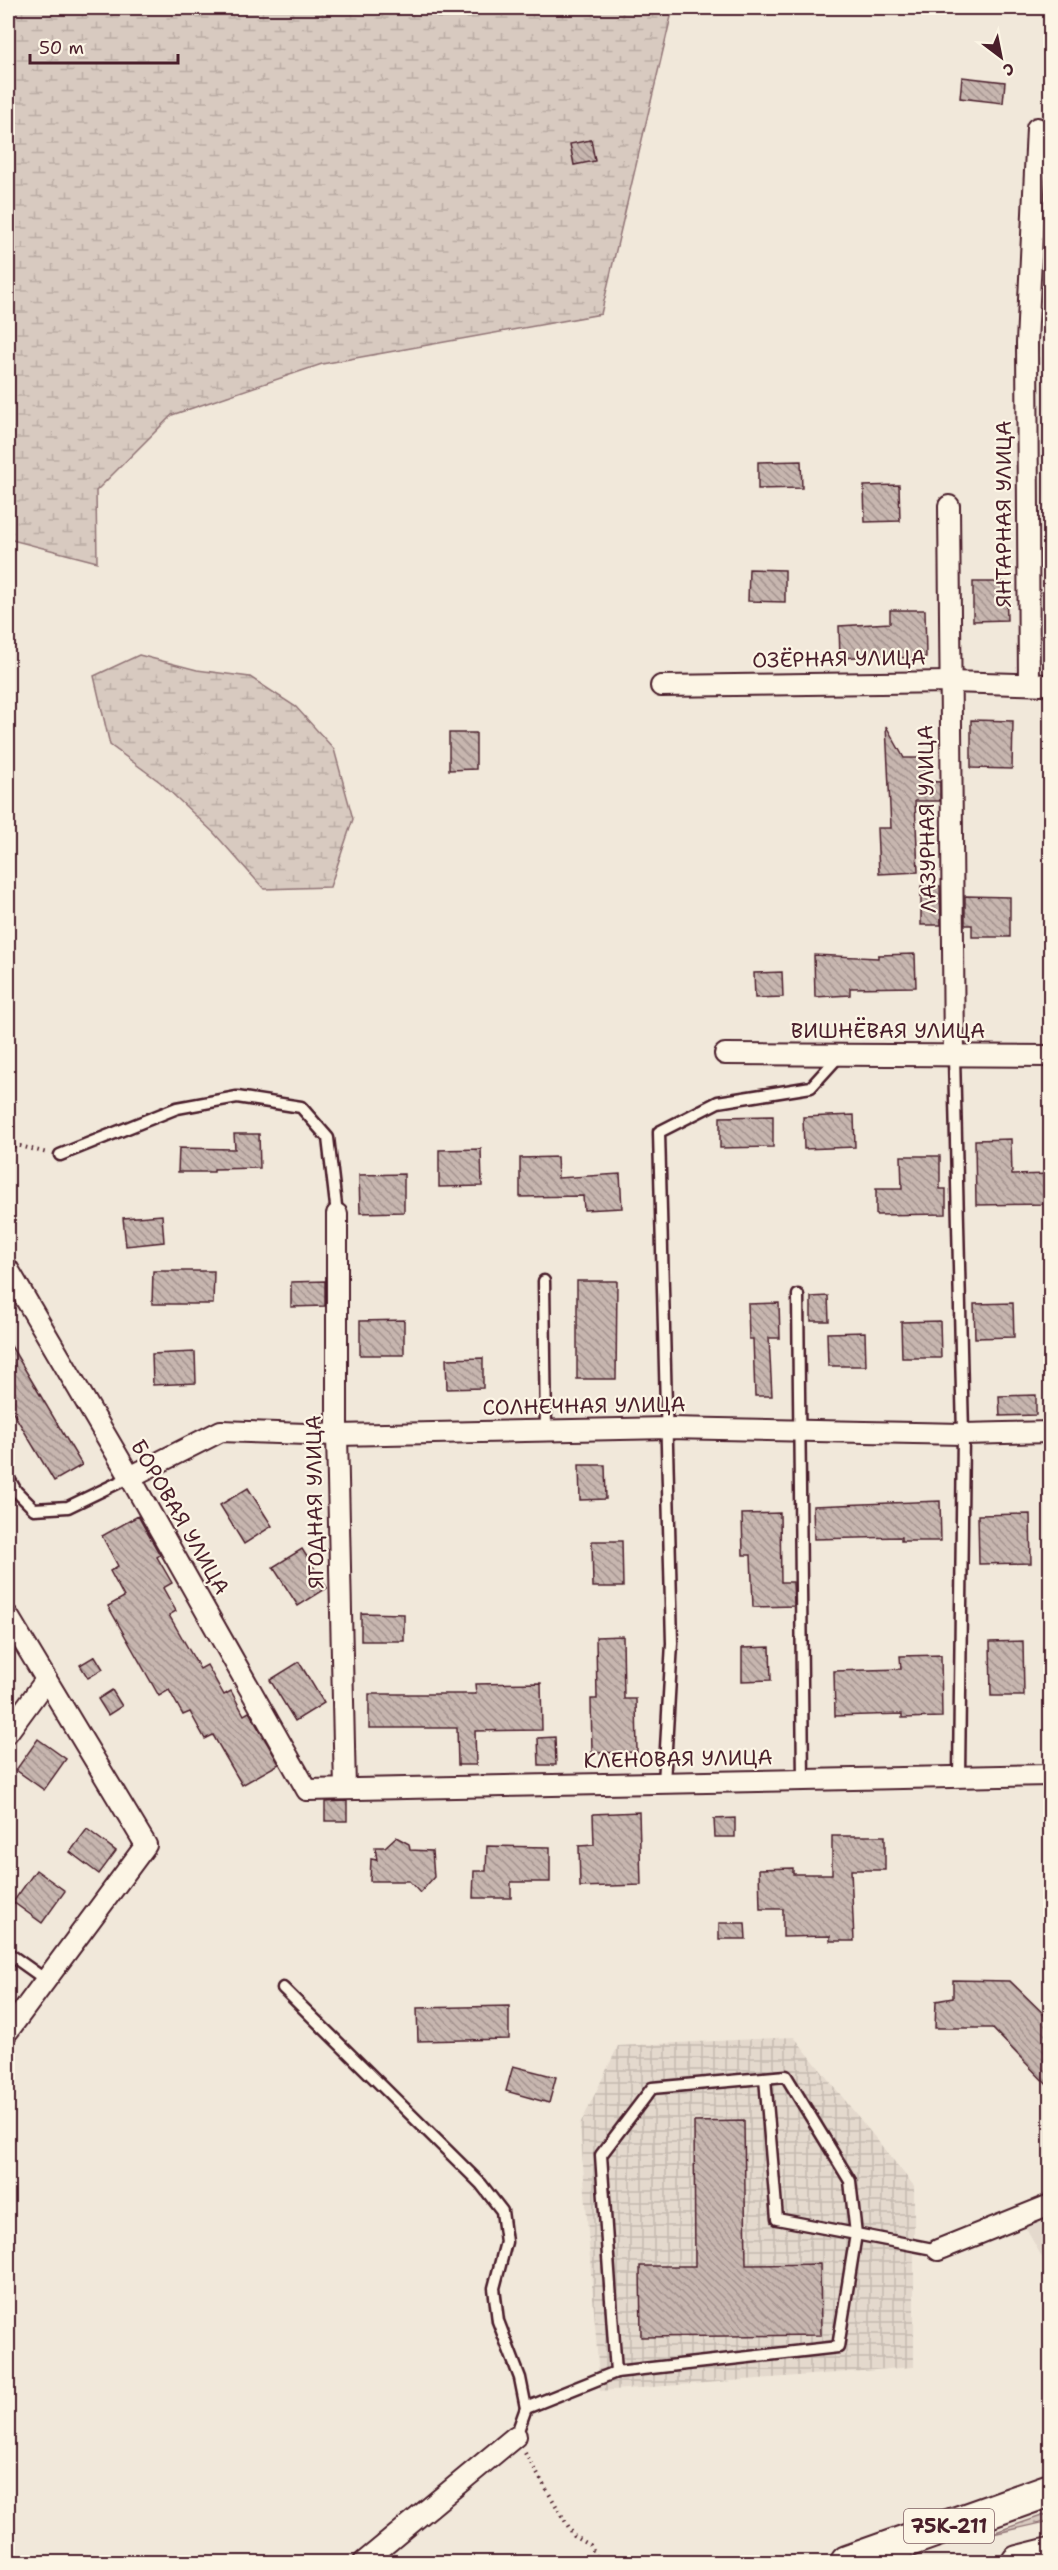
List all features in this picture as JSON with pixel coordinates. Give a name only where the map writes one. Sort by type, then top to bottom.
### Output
[{"type":"main road","name":"75К-211","points":[[847,2562],[1050,2490]]},
{"type":"main road","name":"75К-211","points":[[1018,2562],[1050,2554]]},
{"type":"street","name":"ЯНТАРНАЯ УЛИЦА","points":[[1029,684],[1027,343],[1037,128]]},
{"type":"street","name":"ОЗЁРНАЯ УЛИЦА","points":[[661,686],[950,682],[949,506]]},
{"type":"street","points":[[950,682],[1050,685]]},
{"type":"street","name":"ЛАЗУРНАЯ УЛИЦА","points":[[950,682],[954,1056]]},
{"type":"street","name":"ВИШНЁВАЯ УЛИЦА","points":[[725,1054],[1050,1056]]},
{"type":"street","name":"ЯГОДНАЯ УЛИЦА","points":[[337,1214],[337,1435],[345,1790]]},
{"type":"street","name":"БОРОВАЯ УЛИЦА","points":[[8,1269],[130,1477],[307,1790]]},
{"type":"street","name":"СОЛНЕЧНАЯ УЛИЦА","points":[[130,1477],[221,1431],[337,1435],[668,1428],[963,1434],[1050,1432]]},
{"type":"street","points":[[8,1616],[146,1845],[8,2031]]},
{"type":"street","points":[[8,1732],[46,1680]]},
{"type":"street","name":"КЛЕНОВАЯ УЛИЦА","points":[[307,1790],[1050,1775]]},
{"type":"street","points":[[938,2250],[1049,2210]]},
{"type":"street","points":[[364,2562],[516,2436]]},
{"type":"lane","points":[[664,1783],[672,1643],[659,1132],[718,1102],[811,1087],[840,1055]]},
{"type":"lane","points":[[954,1056],[963,1434],[959,1777]]},
{"type":"lane","points":[[60,1155],[177,1108],[237,1097],[301,1107],[328,1138],[337,1214]]},
{"type":"lane","points":[[544,1281],[546,1431]]},
{"type":"lane","points":[[798,1295],[803,1780]]},
{"type":"lane","points":[[8,1477],[16,1491],[34,1509],[68,1507],[130,1477]]},
{"type":"lane","points":[[8,1953],[46,1980]]},
{"type":"lane","points":[[283,1988],[481,2184],[502,2211],[506,2242],[494,2288],[498,2321],[520,2378],[526,2408],[516,2436]]},
{"type":"lane","points":[[526,2408],[616,2372],[838,2347],[856,2234],[850,2181],[786,2076],[652,2088],[601,2155],[616,2372]]},
{"type":"lane","points":[[765,2078],[777,2219],[938,2250]]},
{"type":"path","points":[[8,1147],[20,1146],[60,1155]]},
{"type":"path","points":[[516,2436],[574,2536],[590,2545],[599,2562]]},
{"type":"shaded area","points":[[794,2037],[914,2186],[914,2367],[600,2391],[580,2125],[618,2046]]},
{"type":"shaded area","points":[[1050,2217],[1050,2271],[1025,2227]]},
{"type":"green space","points":[[8,8],[673,8],[601,314],[322,364],[172,415],[96,491],[97,562],[8,539]]},
{"type":"green space","points":[[139,655],[197,670],[250,677],[296,707],[334,749],[353,819],[330,887],[264,889],[214,833],[160,782],[110,745],[94,676]]},
{"type":"green space","points":[[1050,2513],[1050,2521],[984,2536]]},
{"type":"building","points":[[962,77],[1005,82],[1003,103],[960,98]]},
{"type":"building","points":[[591,140],[595,161],[574,165],[570,144]]},
{"type":"building","points":[[801,461],[802,488],[758,489],[758,462]]},
{"type":"building","points":[[899,485],[900,521],[865,522],[864,486]]},
{"type":"building","points":[[749,569],[785,570],[785,602],[748,601]]},
{"type":"building","points":[[973,582],[1006,582],[1007,620],[973,621]]},
{"type":"building","points":[[890,610],[925,610],[926,657],[891,658],[891,655],[840,658],[839,626],[890,623]]},
{"type":"building","points":[[971,720],[1013,721],[1012,769],[971,768]]},
{"type":"building","points":[[886,726],[904,758],[924,758],[925,781],[940,782],[940,801],[915,801],[918,872],[879,874],[877,828],[891,828]]},
{"type":"building","points":[[449,733],[476,733],[476,769],[449,770]]},
{"type":"building","points":[[921,886],[940,886],[941,925],[921,925]]},
{"type":"building","points":[[965,896],[1010,897],[1010,937],[972,937],[972,925],[965,925]]},
{"type":"building","points":[[915,954],[916,987],[850,988],[850,995],[815,997],[814,955],[878,958],[878,955]]},
{"type":"building","points":[[782,972],[783,997],[755,998],[754,973]]},
{"type":"building","points":[[854,1115],[855,1147],[804,1149],[803,1117]]},
{"type":"building","points":[[773,1116],[773,1147],[720,1148],[720,1117]]},
{"type":"building","points":[[234,1134],[259,1134],[260,1168],[178,1172],[179,1148],[235,1149]]},
{"type":"building","points":[[1011,1139],[1012,1175],[1050,1174],[1050,1204],[976,1205],[975,1140]]},
{"type":"building","points":[[481,1149],[482,1186],[439,1187],[439,1150]]},
{"type":"building","points":[[901,1156],[940,1156],[940,1189],[946,1189],[946,1214],[876,1215],[876,1189],[902,1189]]},
{"type":"building","points":[[557,1157],[558,1178],[620,1174],[622,1208],[584,1210],[583,1196],[520,1197],[520,1158]]},
{"type":"building","points":[[404,1174],[404,1212],[360,1213],[359,1175]]},
{"type":"building","points":[[162,1215],[164,1242],[126,1246],[123,1218]]},
{"type":"building","points":[[153,1271],[214,1271],[213,1304],[152,1304]]},
{"type":"building","points":[[325,1281],[325,1306],[291,1307],[291,1282]]},
{"type":"building","points":[[577,1281],[617,1281],[616,1379],[577,1379]]},
{"type":"building","points":[[828,1296],[829,1321],[811,1321],[811,1297]]},
{"type":"building","points":[[779,1303],[780,1338],[769,1338],[772,1396],[755,1396],[753,1339],[749,1339],[748,1304]]},
{"type":"building","points":[[1013,1303],[1014,1337],[975,1338],[974,1304]]},
{"type":"building","points":[[404,1320],[404,1355],[360,1355],[360,1321]]},
{"type":"building","points":[[940,1321],[941,1358],[902,1358],[901,1322]]},
{"type":"building","points":[[865,1332],[866,1366],[828,1366],[827,1333]]},
{"type":"building","points":[[8,1341],[82,1465],[54,1481],[8,1404]]},
{"type":"building","points":[[195,1352],[196,1383],[153,1385],[152,1354]]},
{"type":"building","points":[[483,1358],[483,1388],[447,1389],[446,1359]]},
{"type":"building","points":[[1036,1395],[1036,1415],[1000,1416],[999,1396]]},
{"type":"building","points":[[579,1465],[605,1465],[606,1499],[580,1500]]},
{"type":"building","points":[[248,1488],[272,1526],[244,1544],[220,1505]]},
{"type":"building","points":[[940,1501],[941,1541],[901,1541],[901,1537],[814,1539],[813,1506]]},
{"type":"building","points":[[780,1513],[781,1582],[793,1582],[794,1606],[753,1607],[751,1555],[743,1555],[742,1514]]},
{"type":"building","points":[[1030,1514],[1031,1563],[979,1564],[978,1515]]},
{"type":"building","points":[[138,1516],[160,1555],[157,1557],[172,1583],[163,1588],[176,1611],[169,1615],[200,1669],[207,1665],[224,1695],[231,1691],[244,1715],[249,1712],[279,1764],[242,1785],[213,1735],[205,1739],[190,1712],[183,1715],[169,1690],[159,1696],[108,1606],[124,1597],[110,1571],[118,1566],[102,1536]]},
{"type":"building","points":[[592,1541],[622,1541],[623,1587],[593,1587]]},
{"type":"building","points":[[302,1549],[327,1588],[298,1606],[273,1567]]},
{"type":"building","points":[[361,1613],[404,1614],[404,1641],[361,1641]]},
{"type":"building","points":[[623,1636],[624,1699],[636,1699],[637,1752],[592,1753],[591,1699],[597,1699],[596,1637]]},
{"type":"building","points":[[1023,1641],[1024,1696],[991,1696],[990,1642]]},
{"type":"building","points":[[770,1647],[771,1680],[742,1681],[742,1648]]},
{"type":"building","points":[[941,1655],[942,1717],[902,1718],[902,1714],[835,1716],[834,1671],[901,1669],[900,1656]]},
{"type":"building","points":[[95,1656],[103,1669],[88,1678],[80,1665]]},
{"type":"building","points":[[299,1662],[324,1703],[295,1721],[270,1680]]},
{"type":"building","points":[[541,1683],[542,1730],[475,1731],[476,1765],[458,1765],[457,1728],[369,1728],[369,1694],[476,1694],[475,1684]]},
{"type":"building","points":[[112,1690],[122,1706],[108,1715],[98,1699]]},
{"type":"building","points":[[555,1737],[556,1765],[539,1765],[538,1738]]},
{"type":"building","points":[[38,1739],[66,1759],[44,1790],[16,1770]]},
{"type":"building","points":[[347,1801],[347,1821],[325,1821],[325,1802]]},
{"type":"building","points":[[639,1812],[641,1885],[580,1887],[579,1846],[594,1845],[593,1814]]},
{"type":"building","points":[[735,1818],[735,1837],[715,1837],[714,1819]]},
{"type":"building","points":[[87,1829],[116,1851],[99,1874],[70,1852]]},
{"type":"building","points":[[832,1836],[885,1836],[885,1870],[851,1870],[854,1941],[830,1941],[830,1936],[783,1937],[783,1909],[760,1909],[759,1869],[793,1868],[793,1874],[832,1874]]},
{"type":"building","points":[[396,1837],[409,1844],[410,1850],[432,1851],[434,1877],[420,1893],[409,1881],[370,1881],[371,1859],[377,1860],[375,1847],[385,1847]]},
{"type":"building","points":[[487,1846],[550,1847],[550,1882],[511,1882],[511,1898],[473,1898],[474,1871],[486,1871]]},
{"type":"building","points":[[36,1870],[65,1891],[42,1923],[13,1902]]},
{"type":"building","points":[[719,1923],[745,1923],[746,1939],[719,1939]]},
{"type":"building","points":[[953,1980],[1010,1981],[1050,2020],[1050,2088],[992,2028],[935,2028],[936,2001],[953,1998]]},
{"type":"building","points":[[509,2006],[509,2039],[418,2041],[417,2008]]},
{"type":"building","points":[[513,2066],[556,2077],[549,2103],[506,2091]]},
{"type":"building","points":[[744,2121],[746,2265],[820,2264],[821,2335],[641,2337],[640,2266],[695,2266],[694,2122]]}]
